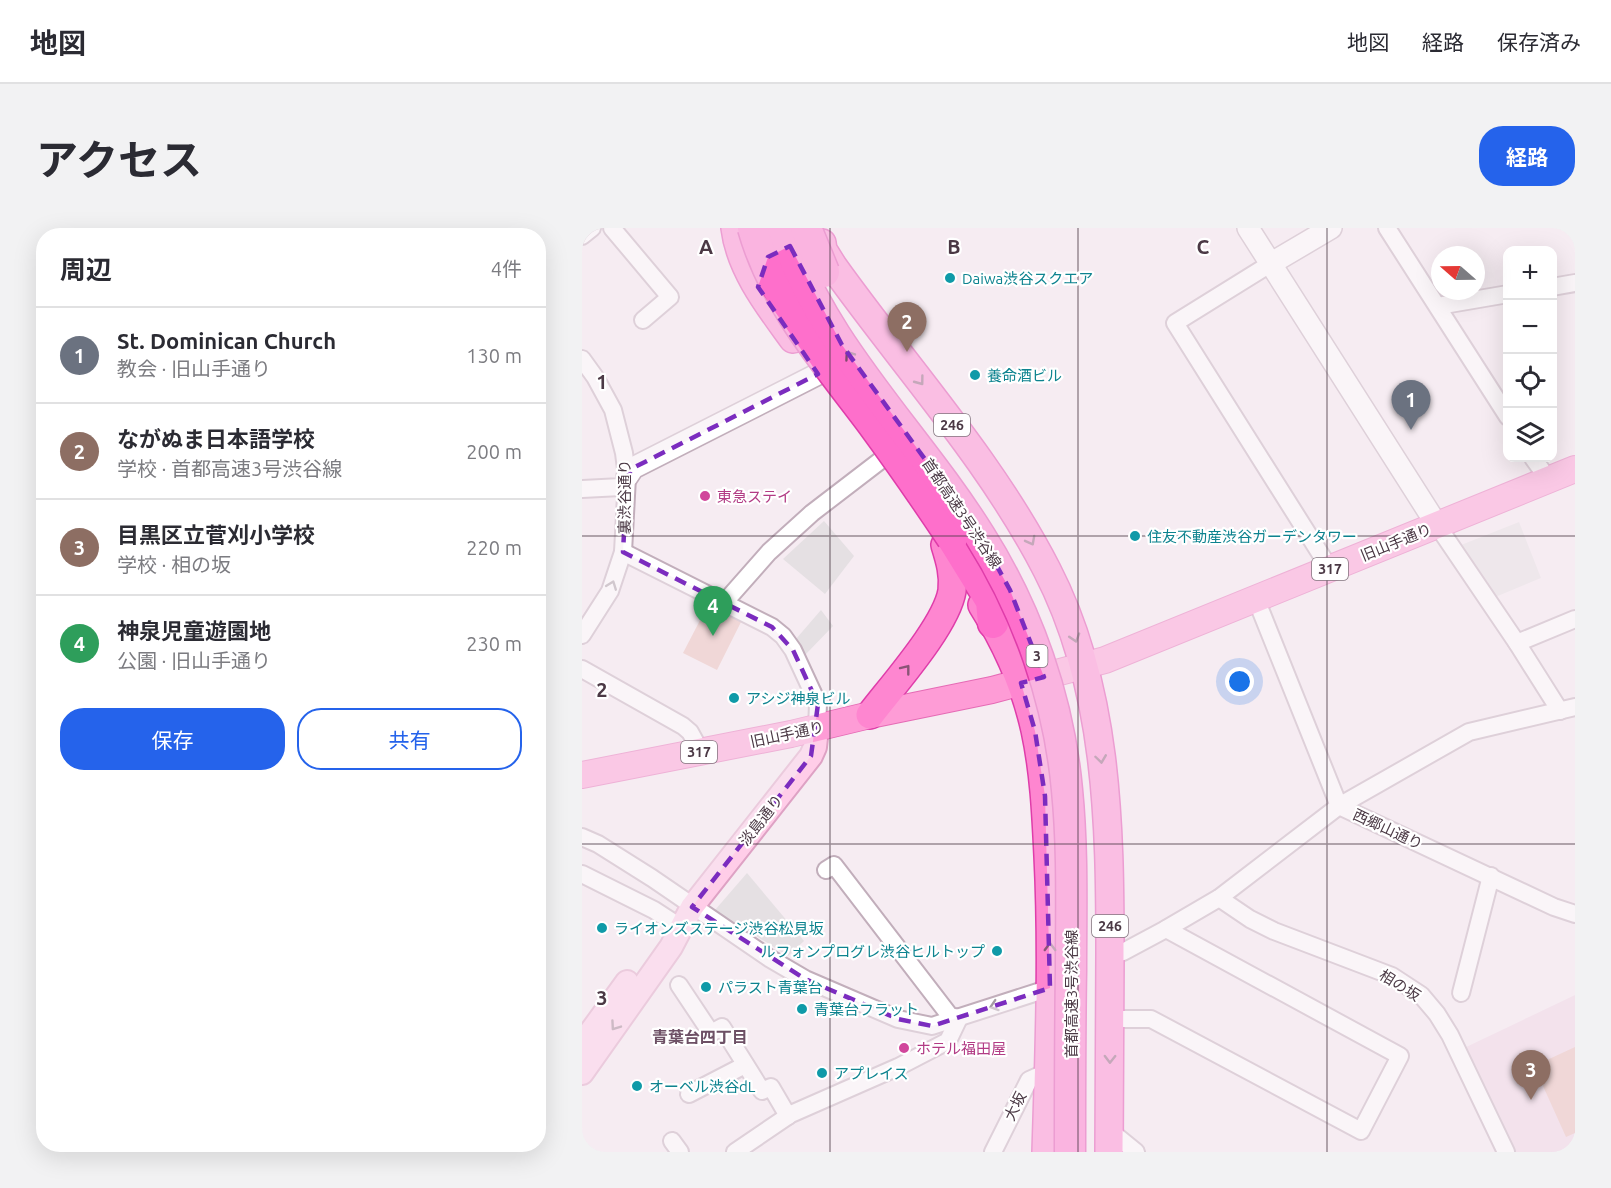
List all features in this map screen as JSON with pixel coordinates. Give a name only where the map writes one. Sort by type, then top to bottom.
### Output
[{"type":"highway","points":[[735,228],[743,260],[758,287],[818,374],[885,457],[991,602],[993,623],[1021,683],[1035,731],[1045,796],[1050,894],[1046,1152]]},
{"type":"highway","points":[[753,228],[766,265],[781,296],[801,328],[879,433],[948,542],[952,588],[943,615],[922,647],[870,715]]},
{"type":"highway","name":"首都高速3号渋谷線","points":[[783,228],[807,285],[837,337],[959,504],[997,563],[1024,620],[1045,679],[1061,750],[1070,829],[1072,889],[1070,1152]]},
{"type":"highway","points":[[758,287],[758,274],[768,257],[777,251],[795,245],[806,245],[813,232]]},
{"type":"highway","name":"首都高速3号渋谷線","points":[[813,232],[825,275],[858,332],[983,505],[998,530],[1041,612],[1063,672],[1080,747],[1089,829],[1088,1152]]},
{"type":"highway","name":"246","points":[[813,232],[852,293],[985,467],[1021,522],[1065,610],[1084,667],[1099,745],[1108,832],[1109,1141]]},
{"type":"main road","name":"旧山手通り","points":[[1084,667],[1575,469]]},
{"type":"main road","name":"317","points":[[1021,683],[1084,667]]},
{"type":"main road","name":"旧山手通り","points":[[582,775],[817,728],[1021,683]]},
{"type":"main road","name":"淡島通り","points":[[582,1073],[671,947],[693,907],[812,756],[817,728]]},
{"type":"main road","name":"淡島通り","points":[[582,1044],[660,938],[693,907]]},
{"type":"street","points":[[582,236],[592,228]]},
{"type":"street","points":[[612,228],[670,297],[643,320]]},
{"type":"street","points":[[721,228],[735,270],[758,287]]},
{"type":"street","points":[[1110,954],[1123,952],[1219,898],[1339,806],[1470,732],[1567,709],[1517,643],[1437,525],[1248,228]]},
{"type":"street","points":[[1330,569],[1174,323],[1331,228]]},
{"type":"street","points":[[1387,228],[1503,409]]},
{"type":"street","points":[[1557,286],[1575,283]]},
{"type":"street","points":[[1438,306],[1503,295]]},
{"type":"street","name":"裏渋谷通り","points":[[582,359],[595,376],[613,410],[620,430],[627,477],[623,552],[610,591],[584,628]]},
{"type":"street","points":[[582,489],[621,487],[633,468],[818,374]]},
{"type":"street","points":[[724,603],[769,552],[812,513],[885,457]]},
{"type":"street","points":[[1536,462],[1548,479]]},
{"type":"street","points":[[623,552],[772,627],[793,650],[818,704],[817,728]]},
{"type":"street","name":"西郷山通り","points":[[1256,599],[1339,806],[1575,914]]},
{"type":"street","points":[[1517,643],[1575,619]]},
{"type":"street","points":[[582,669],[683,726],[690,732],[701,752]]},
{"type":"street","points":[[582,837],[607,849],[769,958],[805,979],[898,1019],[932,1026],[1050,988]]},
{"type":"street","points":[[826,870],[834,865],[950,1016],[959,1018]]},
{"type":"street","points":[[582,874],[654,910],[674,923]]},
{"type":"street","points":[[1461,993],[1491,876]]},
{"type":"street","name":"相の坂","points":[[1219,898],[1250,919],[1274,931],[1392,976],[1421,995],[1437,1014],[1450,1035],[1506,1152]]},
{"type":"street","points":[[1110,1019],[1150,1019],[1361,1131],[1400,1056],[1166,929]]},
{"type":"street","points":[[679,985],[711,1033],[722,1027],[762,1091],[771,1087],[788,1116]]},
{"type":"street","points":[[737,1151],[788,1116],[898,1067],[948,1041],[959,1018]]},
{"type":"street","points":[[690,1094],[745,1065]]},
{"type":"street","name":"大坂","points":[[993,1152],[1029,1080],[1048,1071]]},
{"type":"street","points":[[1109,1141],[1136,1152]]},
{"type":"highlighted area","points":[[790,246],[842,345],[980,535],[1010,590],[1044,677],[1021,683],[1035,731],[1045,796],[1050,988],[932,1026],[898,1019],[805,979],[692,907],[811,756],[818,704],[793,650],[772,627],[623,552],[627,477],[633,468],[818,374],[758,287],[768,257]]},
{"type":"shaded area","points":[[824,521],[854,556],[825,594],[783,559]]},
{"type":"shaded area","points":[[1519,522],[1541,578],[1493,598],[1461,545]]},
{"type":"shaded area","points":[[710,601],[743,618],[717,670],[683,653]]},
{"type":"shaded area","points":[[821,610],[833,626],[805,655],[796,639]]},
{"type":"shaded area","points":[[747,873],[804,941],[788,956],[715,910]]},
{"type":"shaded area","points":[[1575,995],[1575,1152],[1512,1152],[1464,1048]]},
{"type":"shaded area","points":[[1575,1047],[1575,1133],[1566,1137],[1534,1066]]},
{"type":"place","name":"Daiwa渋谷スクエア","points":[[950,278]]},
{"type":"place","name":"ながぬま日本語学校","points":[[907,352]]},
{"type":"place","name":"養命酒ビル","points":[[975,375]]},
{"type":"place","name":"St. Dominican Church","points":[[1411,430]]},
{"type":"place","name":"東急ステイ","points":[[705,496]]},
{"type":"place","name":"住友不動産渋谷ガーデンタワー","points":[[1135,536]]},
{"type":"place","name":"神泉児童遊園地","points":[[713,636]]},
{"type":"place","name":"アシジ神泉ビル","points":[[734,698]]},
{"type":"place","name":"ライオンズステージ渋谷松見坂","points":[[602,928]]},
{"type":"place","name":"ルフォンプログレ渋谷ヒルトップ","points":[[997,951]]},
{"type":"place","name":"パラスト青葉台","points":[[706,987]]},
{"type":"place","name":"青葉台フラット","points":[[802,1009]]},
{"type":"place","name":"ホテル福田屋","points":[[904,1048]]},
{"type":"place","name":"アプレイス","points":[[822,1073]]},
{"type":"place","name":"オーベル渋谷dL","points":[[637,1086]]},
{"type":"place","name":"目黒区立菅刈小学校","points":[[1531,1100]]},
{"type":"district","name":"青葉台四丁目","points":[[700,1037]]}]
